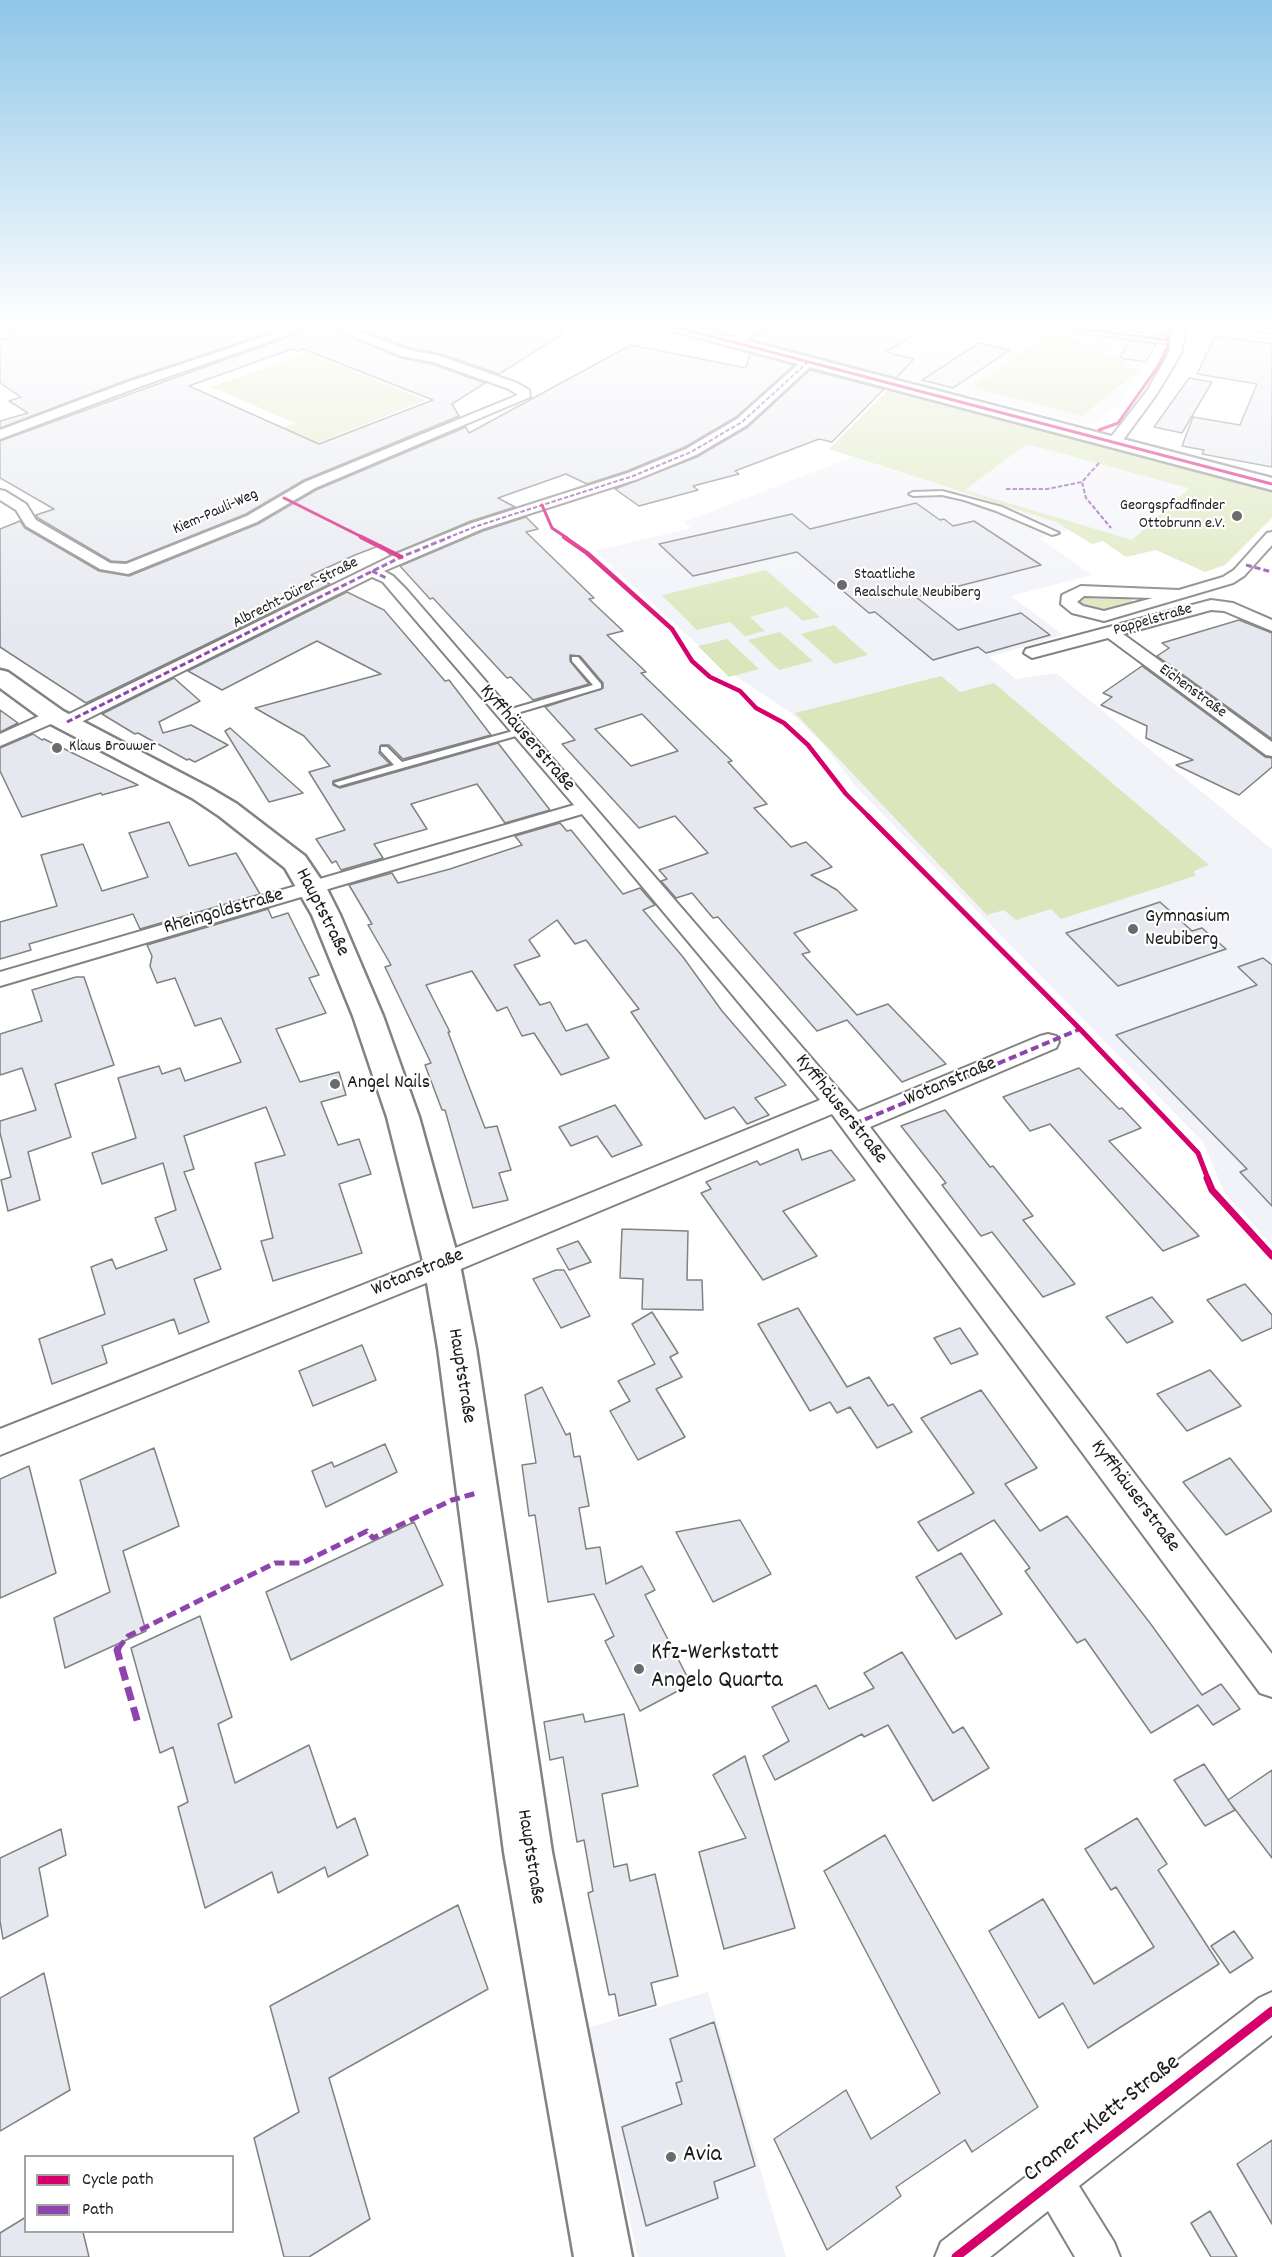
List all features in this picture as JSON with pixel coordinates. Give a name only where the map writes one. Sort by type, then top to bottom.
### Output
[{"type":"street","points":[[0,435],[18,428]]},
{"type":"street","name":"Kiem-Pauli-Weg","points":[[0,494],[21,507],[31,523],[105,566],[117,569],[128,568],[252,519],[310,485],[448,428]]},
{"type":"street","name":"Albrecht-Dürer-Straße","points":[[0,741],[61,719],[372,571],[477,526],[633,476],[692,453],[732,428]]},
{"type":"street","points":[[1065,428],[1272,484]]},
{"type":"street","points":[[1114,441],[1124,428]]},
{"type":"street","points":[[1176,594],[1081,591],[1068,598],[1069,604],[1078,610],[1104,616],[1146,605],[1228,580],[1239,573],[1272,536]]},
{"type":"street","name":"Kyffhäuserstraße","points":[[372,571],[388,579],[586,807],[854,1124],[1272,1681]]},
{"type":"street","name":"Pappelstraße","points":[[1032,653],[1218,604],[1272,626]]},
{"type":"street","name":"Eichenstraße","points":[[1112,633],[1272,752]]},
{"type":"street","name":"Hauptstraße","points":[[0,677],[61,719],[228,810],[295,862],[312,887],[347,964],[386,1064],[411,1142],[442,1265],[457,1348],[504,1701],[528,1852],[603,2257]]},
{"type":"street","name":"Rheingoldstraße","points":[[0,979],[586,807]]},
{"type":"street","name":"Wotanstraße","points":[[854,1124],[1048,1042]]},
{"type":"street","name":"Wotanstraße","points":[[0,1442],[442,1265],[835,1103]]},
{"type":"street","name":"Cramer-Klett-Straße","points":[[956,2257],[1272,2011]]},
{"type":"street","points":[[1053,2181],[1099,2257]]},
{"type":"lane","points":[[913,494],[942,493],[966,499],[999,509],[1055,533]]},
{"type":"lane","points":[[504,714],[598,686],[575,659]]},
{"type":"lane","points":[[339,783],[520,732]]},
{"type":"lane","points":[[384,749],[401,766]]},
{"type":"shaded area","points":[[1027,444],[1188,488],[1132,540],[964,490]]},
{"type":"shaded area","name":"Gymnasium Neubiberg","points":[[852,457],[1056,521],[1071,529],[1039,538],[1092,575],[1011,596],[1063,635],[989,657],[1016,679],[1056,673],[1272,849],[1272,1245],[1224,1192],[1203,1142],[857,788],[823,744],[791,713],[723,668],[595,551],[691,528],[684,522]]},
{"type":"shaded area","points":[[708,1992],[786,2257],[638,2257],[588,2028]]},
{"type":"green space","points":[[282,428],[354,428],[302,449],[269,434]]},
{"type":"green space","points":[[850,428],[1037,428],[1272,491],[1272,518],[1225,565],[1205,572],[1156,550],[1126,557],[1103,541],[1092,544],[1056,522],[829,449]],"holes":[[[1027,444],[1188,489],[1132,540],[965,490]]]},
{"type":"green space","points":[[766,570],[820,617],[803,621],[787,607],[750,617],[765,631],[745,636],[730,622],[697,630],[662,595]]},
{"type":"green space","points":[[1085,596],[1131,599],[1133,602],[1102,611],[1081,606],[1079,600]]},
{"type":"green space","points":[[834,625],[868,655],[835,664],[801,634]]},
{"type":"green space","points":[[780,632],[813,661],[779,670],[748,640]]},
{"type":"green space","points":[[727,639],[759,669],[729,677],[698,646]]},
{"type":"green space","points":[[941,676],[960,692],[994,683],[1209,865],[1194,871],[1195,876],[1061,919],[1051,909],[1016,920],[1004,910],[987,915],[795,713]]},
{"type":"building","points":[[35,428],[284,428],[319,444],[360,428],[429,428],[304,480],[246,514],[126,562],[111,561],[38,518],[36,515],[54,509],[0,478],[0,441]]},
{"type":"building","points":[[463,428],[467,428],[469,433],[478,428],[717,428],[685,447],[627,471],[587,484],[566,474],[498,498],[515,507],[471,521],[390,555],[381,545],[355,555],[311,575],[330,584],[86,703],[0,647],[0,529],[20,521],[25,528],[99,571],[129,576],[258,524],[316,490]]},
{"type":"building","points":[[746,428],[845,428],[832,442],[819,439],[735,471],[739,474],[693,486],[698,490],[639,506],[615,489],[697,457]]},
{"type":"building","points":[[1160,428],[1185,428],[1182,433]]},
{"type":"building","points":[[1189,428],[1272,428],[1272,467],[1202,454],[1204,450],[1182,446]]},
{"type":"building","points":[[916,503],[953,526],[974,521],[1041,565],[916,597],[958,630],[1021,613],[1050,635],[986,653],[978,647],[933,660],[875,612],[869,613],[797,552],[693,576],[659,544],[792,514],[810,529]]},
{"type":"building","points":[[526,517],[538,529],[526,532],[594,598],[589,599],[623,631],[607,635],[646,672],[641,673],[732,761],[728,762],[767,804],[754,808],[791,847],[806,842],[832,867],[811,875],[837,890],[857,910],[794,933],[810,952],[802,954],[857,1015],[888,1004],[946,1064],[902,1082],[847,1020],[817,1031],[718,917],[713,918],[692,893],[676,898],[661,881],[667,879],[659,870],[708,853],[675,816],[639,828],[562,744],[575,740],[545,707],[603,688],[603,683],[580,656],[570,655],[570,661],[589,684],[533,700],[511,677],[507,678],[400,566],[483,531]],"holes":[[[642,714],[678,751],[631,766],[595,729]]]},
{"type":"building","points":[[347,592],[384,610],[445,681],[449,680],[491,735],[403,759],[389,745],[381,745],[379,753],[390,764],[333,781],[333,785],[340,788],[498,743],[550,810],[505,823],[477,784],[411,804],[427,829],[374,844],[383,858],[341,870],[336,861],[332,863],[316,839],[345,830],[309,772],[330,766],[304,736],[255,708],[381,674],[317,641],[222,690],[188,671]]},
{"type":"building","points":[[1239,620],[1272,633],[1272,739],[1157,656],[1169,648],[1162,643]]},
{"type":"building","points":[[1142,666],[1265,757],[1272,758],[1272,767],[1239,795],[1176,765],[1193,760],[1146,738],[1147,726],[1101,705],[1112,697],[1103,693]]},
{"type":"building","points":[[174,678],[200,701],[159,722],[163,733],[191,725],[228,745],[195,762],[187,760],[138,733],[135,734],[102,714]]},
{"type":"building","points":[[0,710],[18,723],[0,732]]},
{"type":"building","points":[[230,728],[303,793],[269,802],[225,731]]},
{"type":"building","points":[[33,734],[138,785],[102,795],[101,793],[22,817],[0,771],[0,748]]},
{"type":"building","points":[[169,822],[189,866],[236,853],[260,894],[140,929],[133,914],[29,944],[31,950],[0,959],[0,922],[57,906],[41,855],[83,844],[102,891],[148,877],[129,833]]},
{"type":"building","points":[[560,823],[567,831],[571,830],[623,894],[640,888],[655,905],[643,910],[683,957],[722,1011],[786,1085],[755,1098],[769,1115],[747,1124],[734,1107],[705,1119],[631,1012],[639,1009],[586,940],[575,944],[557,920],[529,940],[540,956],[514,965],[540,1005],[550,1002],[566,1031],[587,1024],[609,1058],[561,1075],[534,1033],[522,1036],[507,1007],[497,1011],[472,971],[426,985],[450,1032],[448,1032],[485,1128],[497,1126],[511,1170],[499,1173],[508,1200],[473,1208],[445,1110],[442,1110],[425,1065],[431,1063],[385,967],[391,965],[368,925],[372,924],[349,885],[392,873],[398,883],[450,869],[522,845],[515,836]]},
{"type":"building","points":[[1160,902],[1192,931],[1202,928],[1226,949],[1118,986],[1066,933]]},
{"type":"building","points":[[268,909],[272,918],[288,913],[319,975],[309,978],[326,1013],[276,1029],[300,1082],[339,1072],[346,1095],[321,1102],[338,1145],[359,1139],[371,1174],[339,1184],[362,1253],[273,1281],[261,1241],[273,1238],[255,1163],[285,1155],[266,1107],[184,1136],[194,1169],[184,1172],[221,1269],[194,1279],[209,1322],[179,1334],[174,1319],[102,1346],[107,1363],[52,1384],[39,1339],[105,1314],[91,1267],[112,1259],[116,1269],[167,1250],[155,1218],[176,1210],[163,1163],[102,1184],[92,1153],[136,1138],[118,1078],[159,1066],[162,1074],[180,1068],[185,1081],[241,1062],[221,1018],[195,1026],[175,978],[157,983],[150,966],[152,956],[147,945]]},
{"type":"building","points":[[1263,958],[1272,965],[1272,1206],[1240,1172],[1247,1169],[1116,1035],[1257,985],[1238,967]]},
{"type":"building","points":[[76,977],[84,977],[114,1065],[55,1084],[71,1137],[28,1152],[40,1200],[8,1211],[1,1180],[11,1177],[0,1133],[0,1121],[36,1110],[22,1068],[0,1075],[0,1034],[42,1021],[32,990]]},
{"type":"building","points":[[1079,1068],[1141,1128],[1109,1141],[1199,1236],[1163,1251],[1050,1124],[1030,1131],[1003,1097]]},
{"type":"building","points":[[615,1105],[642,1145],[612,1157],[597,1136],[571,1146],[559,1127]]},
{"type":"building","points":[[945,1110],[1033,1216],[1023,1220],[1075,1284],[1043,1297],[992,1232],[981,1236],[942,1185],[946,1183],[901,1126]]},
{"type":"building","points":[[798,1149],[802,1160],[831,1150],[855,1180],[783,1211],[817,1256],[763,1280],[701,1193],[711,1189],[706,1182],[757,1161],[760,1165]]},
{"type":"building","points":[[622,1229],[688,1231],[687,1280],[702,1280],[703,1310],[642,1309],[643,1279],[620,1278]]},
{"type":"building","points":[[578,1241],[591,1262],[569,1270],[557,1249]]},
{"type":"building","points":[[556,1270],[564,1270],[590,1316],[561,1328],[533,1279]]},
{"type":"building","points":[[1245,1284],[1272,1315],[1272,1328],[1242,1341],[1207,1300]]},
{"type":"building","points":[[1152,1297],[1173,1322],[1127,1343],[1106,1317]]},
{"type":"building","points":[[798,1308],[847,1387],[869,1377],[888,1406],[893,1404],[912,1432],[877,1448],[850,1407],[837,1413],[830,1402],[810,1411],[758,1324]]},
{"type":"building","points":[[652,1312],[678,1353],[670,1357],[682,1377],[656,1389],[685,1437],[638,1460],[610,1411],[630,1401],[618,1381],[655,1364],[632,1324]]},
{"type":"building","points":[[960,1328],[978,1354],[951,1364],[934,1338]]},
{"type":"building","points":[[362,1345],[376,1380],[313,1406],[299,1371]]},
{"type":"building","points":[[1210,1370],[1241,1406],[1187,1431],[1157,1394]]},
{"type":"building","points":[[542,1387],[566,1435],[570,1433],[574,1457],[580,1456],[589,1506],[579,1508],[586,1549],[600,1547],[606,1584],[642,1566],[655,1590],[645,1595],[691,1684],[640,1711],[605,1641],[614,1636],[594,1594],[548,1602],[535,1515],[529,1516],[522,1465],[536,1463],[525,1395]]},
{"type":"building","points":[[981,1390],[1037,1468],[1005,1484],[1040,1531],[1067,1516],[1150,1623],[1202,1695],[1221,1684],[1240,1709],[1213,1725],[1198,1705],[1151,1733],[1085,1639],[1077,1643],[1025,1571],[1030,1568],[994,1520],[938,1551],[918,1522],[974,1493],[921,1418]]},
{"type":"building","points":[[385,1444],[397,1472],[326,1507],[312,1471],[332,1462],[334,1467]]},
{"type":"building","points":[[154,1448],[179,1526],[123,1551],[146,1631],[65,1668],[54,1618],[110,1592],[80,1480]]},
{"type":"building","points":[[1230,1458],[1272,1511],[1226,1535],[1183,1482]]},
{"type":"building","points":[[29,1466],[56,1573],[0,1598],[0,1479]]},
{"type":"building","points":[[740,1520],[771,1574],[713,1602],[676,1532]]},
{"type":"building","points":[[414,1522],[443,1585],[291,1660],[266,1592]]},
{"type":"building","points":[[961,1553],[1002,1614],[956,1639],[916,1577]]},
{"type":"building","points":[[200,1616],[232,1717],[218,1724],[235,1783],[309,1745],[337,1828],[355,1818],[368,1855],[328,1877],[325,1867],[278,1893],[272,1872],[205,1908],[178,1807],[188,1802],[173,1747],[160,1753],[131,1648]]},
{"type":"building","points":[[902,1652],[953,1733],[963,1727],[989,1768],[933,1801],[888,1725],[864,1737],[862,1734],[775,1780],[763,1756],[789,1741],[772,1707],[816,1685],[829,1709],[874,1688],[864,1673]]},
{"type":"building","points":[[583,1714],[585,1722],[624,1714],[638,1786],[602,1794],[614,1867],[627,1864],[630,1881],[655,1874],[678,1976],[651,1983],[656,2005],[619,2016],[615,1994],[609,1995],[588,1893],[593,1891],[584,1840],[577,1842],[563,1757],[550,1760],[544,1722]]},
{"type":"building","points":[[745,1756],[795,1928],[724,1949],[699,1852],[746,1838],[713,1775]]},
{"type":"building","points":[[1204,1764],[1235,1810],[1205,1826],[1174,1780]]},
{"type":"building","points":[[1272,1770],[1272,1858],[1228,1800]]},
{"type":"building","points":[[1137,1818],[1167,1864],[1158,1870],[1219,1964],[1088,2048],[1063,2003],[1039,2018],[989,1931],[1043,1899],[1094,1984],[1154,1947],[1116,1887],[1111,1890],[1085,1849]]},
{"type":"building","points":[[61,1829],[66,1855],[39,1868],[48,1916],[3,1939],[0,1921],[0,1858]]},
{"type":"building","points":[[885,1835],[1038,2107],[972,2152],[965,2140],[896,2187],[901,2196],[827,2250],[774,2139],[846,2090],[871,2139],[940,2093],[824,1871]]},
{"type":"building","points":[[458,1905],[488,1989],[329,2078],[370,2219],[309,2257],[284,2257],[254,2138],[299,2112],[270,2006]]},
{"type":"building","points":[[1234,1931],[1253,1958],[1230,1973],[1211,1946]]},
{"type":"building","points":[[44,1973],[70,2090],[0,2131],[0,1998]]},
{"type":"building","points":[[714,2022],[755,2166],[714,2182],[718,2198],[646,2226],[622,2127],[682,2104],[676,2083],[682,2081],[670,2039]]},
{"type":"building","points":[[1272,2140],[1272,2224],[1237,2164]]},
{"type":"building","points":[[1210,2211],[1237,2257],[1211,2257],[1191,2223]]},
{"type":"building","points":[[24,2218],[24,2233],[83,2233],[89,2257],[0,2257],[0,2233]]},
{"type":"marked path","points":[[67,722],[401,557],[477,526],[633,476],[691,452],[731,428]]},
{"type":"marked path","points":[[1099,463],[1082,482],[1086,498],[1111,528]]},
{"type":"marked path","points":[[1006,489],[1047,489],[1082,482]]},
{"type":"marked path","points":[[1246,565],[1272,572]]},
{"type":"marked path","points":[[372,571],[388,579]]},
{"type":"marked path","points":[[854,1124],[1080,1029]]},
{"type":"marked path","points":[[139,1727],[117,1650],[128,1636],[275,1563],[302,1563],[367,1531],[373,1538],[452,1500],[477,1493]]},
{"type":"cycle path","points":[[1061,428],[1272,484]]},
{"type":"cycle path","points":[[1099,430],[1104,428]]},
{"type":"cycle path","points":[[284,498],[401,557]]},
{"type":"cycle path","points":[[542,505],[552,528],[587,553],[672,629],[692,661],[710,677],[740,691],[756,708],[784,723],[808,745],[846,794],[1080,1029],[1198,1153],[1212,1190],[1272,1256]]},
{"type":"cycle path","points":[[956,2257],[1272,2011]]},
{"type":"place","name":"Georgspfadfinder Ottobrunn e.V.","points":[[1237,516]]},
{"type":"place","name":"Staatliche Realschule Neubiberg","points":[[842,585]]},
{"type":"place","name":"Klaus Brouwer","points":[[57,748]]},
{"type":"place","name":"Gymnasium Neubiberg","points":[[1133,929]]},
{"type":"place","name":"Angel Nails","points":[[335,1084]]},
{"type":"place","name":"Kfz-Werkstatt Angelo Quarta","points":[[639,1669]]},
{"type":"place","name":"Avia","points":[[671,2157]]}]
